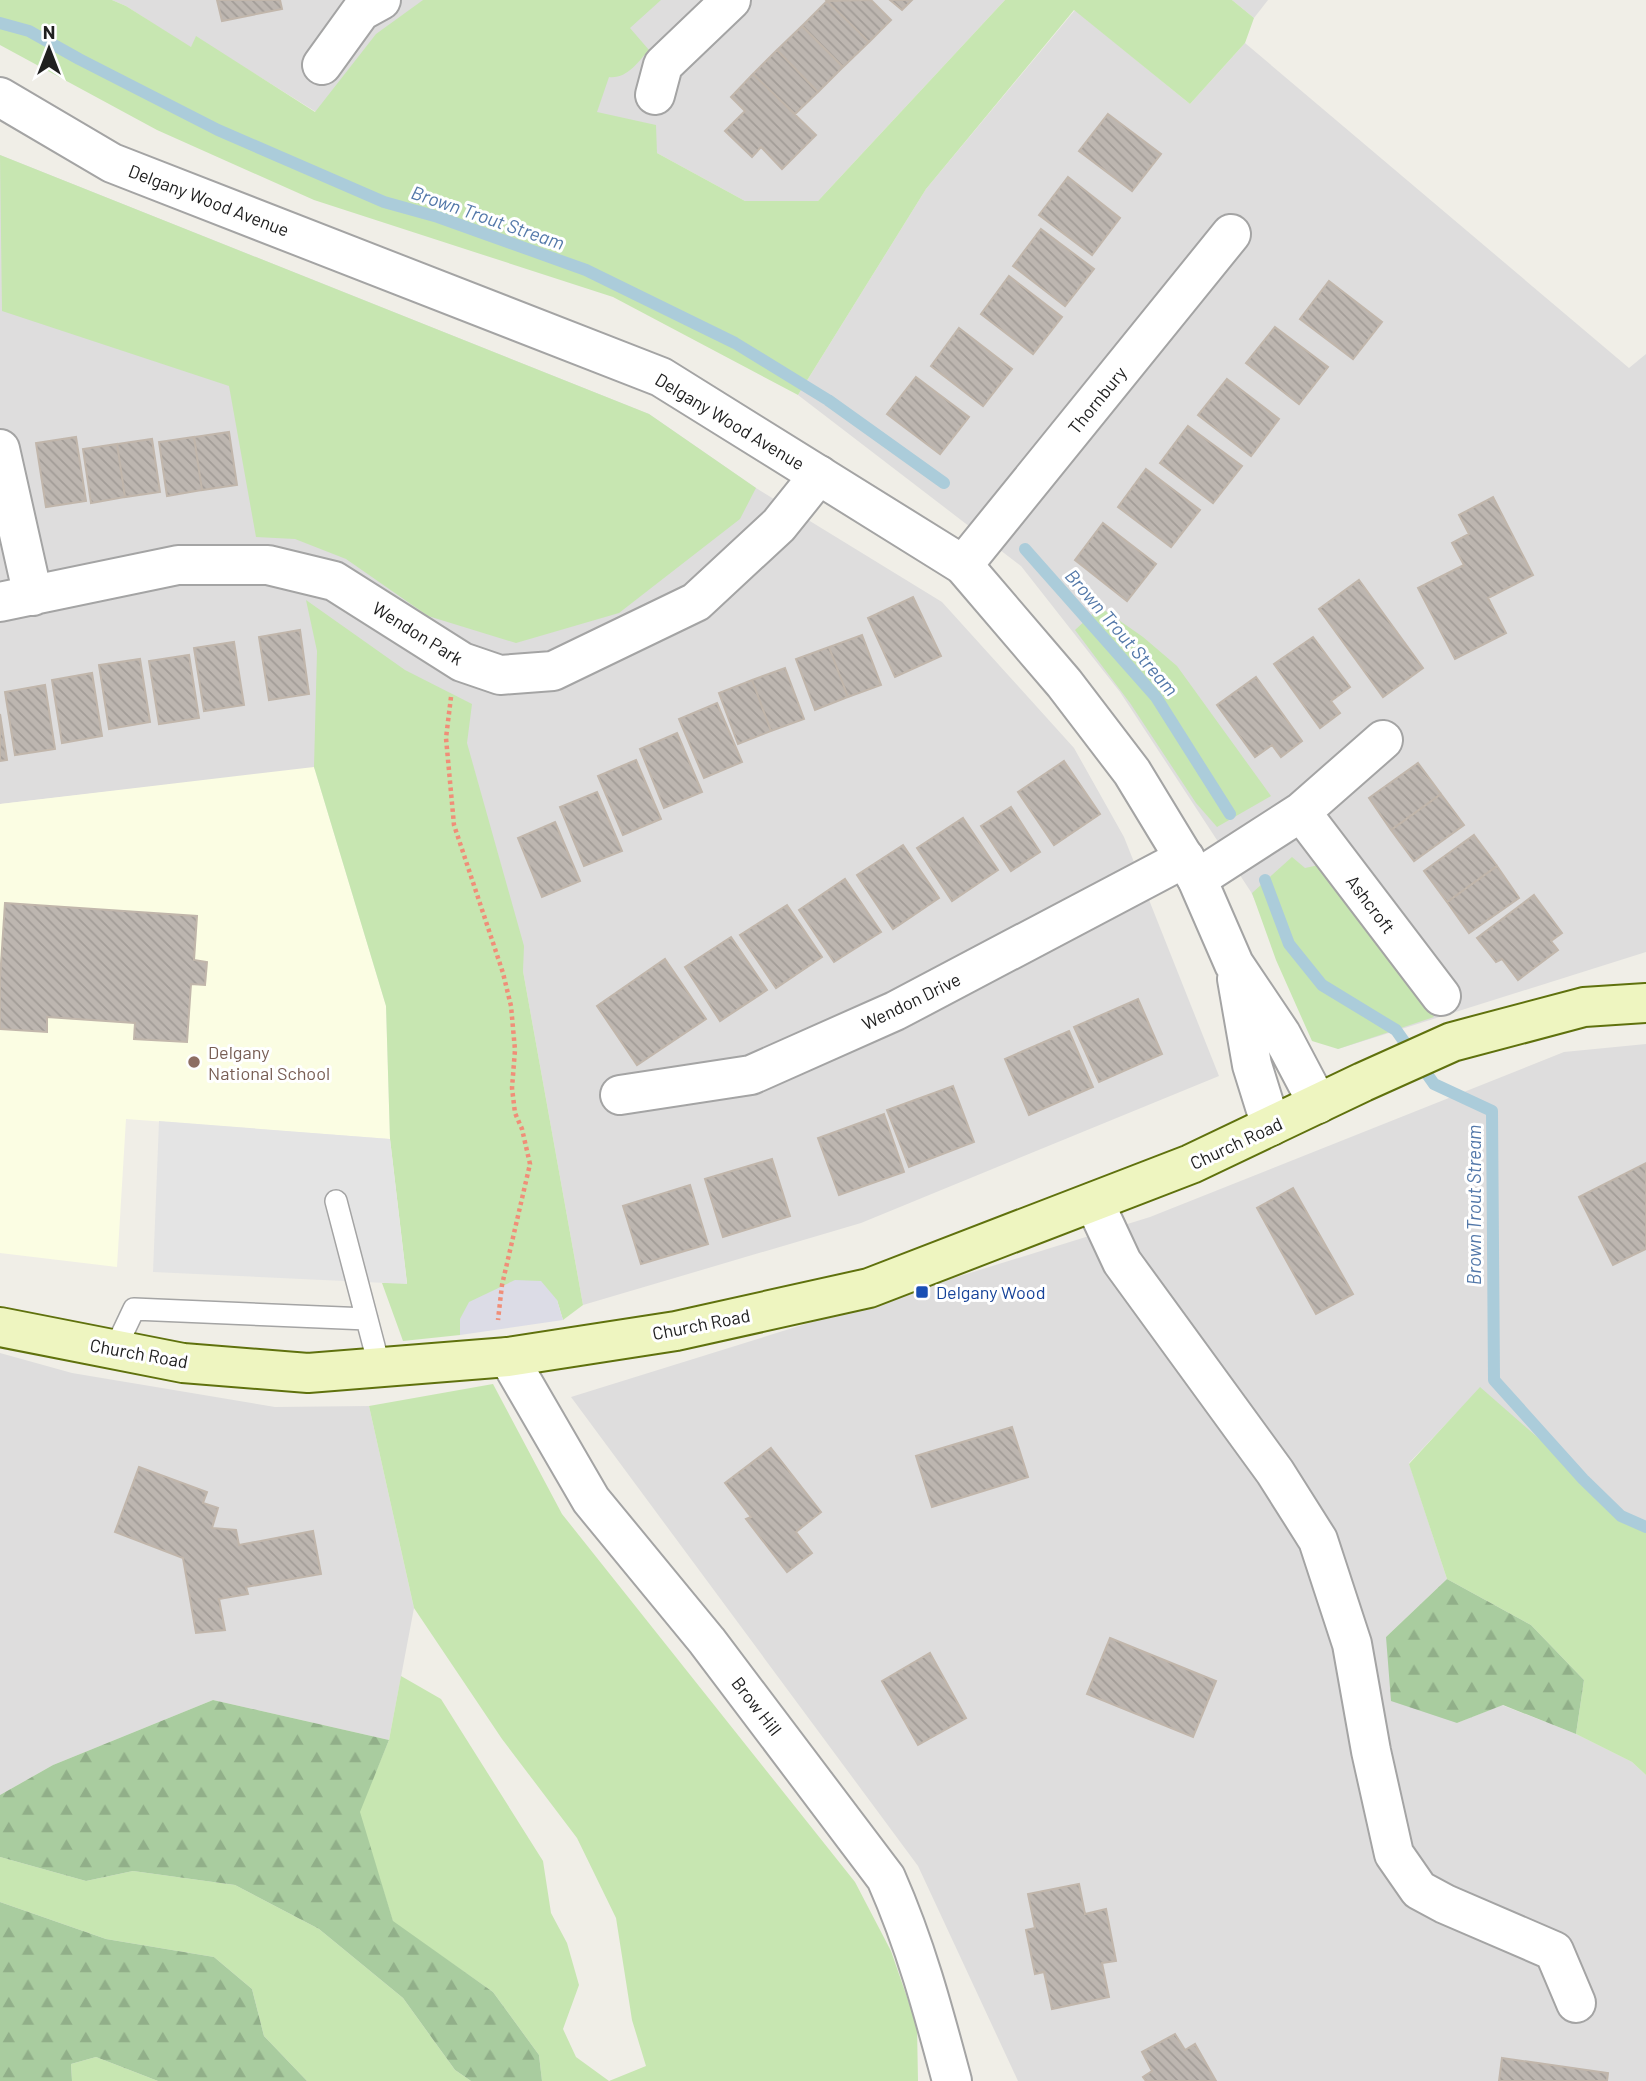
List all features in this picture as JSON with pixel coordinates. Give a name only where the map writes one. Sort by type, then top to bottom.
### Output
[{"type":"main road","name":"Church Road","points":[[0,1327],[183,1363],[308,1373],[508,1357],[676,1331],[869,1288],[1191,1164],[1452,1042],[1584,1007],[1646,1003]]},
{"type":"street","points":[[655,95],[663,65],[731,0]]},
{"type":"street","points":[[322,65],[367,4]]},
{"type":"street","name":"Delgany Wood Avenue","points":[[0,97],[112,163],[661,377],[963,565],[1063,683],[1124,762],[1191,868],[1234,964],[1281,1034],[1318,1104]]},
{"type":"street","name":"Thornbury","points":[[963,565],[1231,234]]},
{"type":"street","points":[[0,449],[16,599]]},
{"type":"street","name":"Wendon Park","points":[[16,599],[178,565],[268,565],[334,581],[462,662],[500,675],[553,671],[696,602],[779,525],[819,475]]},
{"type":"street","points":[[1191,868],[1301,812],[1383,740]]},
{"type":"street","name":"Ashcroft","points":[[1301,812],[1441,996]]},
{"type":"street","name":"Wendon Drive","points":[[620,1095],[751,1075],[895,1011],[1191,868]]},
{"type":"street","name":"Delgany Wood Avenue","points":[[1234,964],[1251,1065],[1271,1126]]},
{"type":"street","points":[[1094,1202],[1122,1262],[1275,1472],[1318,1540],[1352,1644],[1394,1854],[1419,1890],[1445,1904],[1555,1951],[1576,2003]]},
{"type":"street","name":"Brow Hill","points":[[508,1357],[591,1500],[707,1641],[886,1878],[925,1976],[952,2081]]},
{"type":"lane","points":[[336,1200],[380,1369]]},
{"type":"lane","points":[[115,1349],[134,1308],[367,1319]]},
{"type":"path","points":[[462,662],[451,696],[446,738],[453,814],[503,972],[511,1006],[515,1050],[512,1088],[515,1113],[522,1129],[530,1164],[502,1285],[497,1329],[508,1357]]},
{"type":"shaded area","points":[[112,0],[1005,0],[818,201],[745,201],[657,153],[316,112],[196,37],[191,48],[126,6]]},
{"type":"shaded area","points":[[1232,0],[1268,0],[1254,18]]},
{"type":"shaded area","points":[[1075,10],[1190,104],[1245,43],[1629,368],[1646,354],[1646,952],[1338,1049],[1295,985],[1251,892],[1120,692],[1021,566],[798,395],[926,189]]},
{"type":"shaded area","points":[[0,155],[649,414],[756,488],[942,602],[1074,748],[1124,837],[1219,1076],[861,1223],[583,1305],[523,971],[314,768],[0,804]]},
{"type":"shaded area","name":"Delgany National School","points":[[314,767],[386,1006],[390,1139],[126,1119],[117,1267],[0,1253],[0,804]]},
{"type":"shaded area","points":[[1646,1044],[1646,1532],[1480,1388],[1409,1463],[1447,1579],[1386,1637],[1457,1723],[1502,1705],[1576,1734],[1632,1762],[1646,1775],[1646,2081],[1018,2081],[918,1866],[571,1397],[1150,1217],[1564,1052]]},
{"type":"shaded area","points":[[159,1121],[390,1139],[407,1284],[153,1272]]},
{"type":"shaded area","points":[[515,1280],[541,1281],[557,1300],[563,1320],[460,1335],[460,1319],[469,1302]]},
{"type":"shaded area","points":[[0,1353],[72,1373],[275,1407],[369,1406],[414,1608],[389,1740],[213,1700],[53,1765],[0,1795]]},
{"type":"green space","points":[[0,0],[112,0],[191,47],[196,36],[315,112],[376,34],[423,0],[661,0],[630,28],[649,50],[626,73],[609,77],[597,112],[656,125],[657,153],[745,201],[818,201],[1005,0],[1232,0],[1254,18],[1245,43],[1190,104],[1074,10],[926,189],[798,395],[613,297],[314,200],[157,130],[0,45]]},
{"type":"green space","points":[[0,155],[649,414],[756,488],[740,519],[619,613],[516,643],[428,616],[346,559],[295,539],[256,537],[229,386],[2,311]]},
{"type":"green space","points":[[306,600],[405,670],[472,704],[467,743],[524,946],[523,971],[583,1305],[563,1320],[557,1300],[460,1319],[460,1335],[403,1341],[382,1283],[407,1283],[390,1139],[386,1006],[314,767],[317,651]]},
{"type":"green space","points":[[1100,607],[1143,637],[1177,666],[1271,796],[1217,827],[1196,803],[1130,703],[1075,630]]},
{"type":"green space","points":[[1292,857],[1305,868],[1319,865],[1434,1017],[1338,1049],[1312,1041],[1276,960],[1252,893]]},
{"type":"green space","points":[[493,1384],[562,1514],[855,1882],[891,1951],[917,2026],[918,2081],[609,2081],[646,2066],[632,2020],[616,1918],[577,1838],[502,1739],[414,1608],[369,1406]]},
{"type":"green space","points":[[1480,1387],[1646,1532],[1646,1775],[1632,1762],[1576,1734],[1584,1680],[1531,1625],[1447,1579],[1409,1464]]},
{"type":"green space","points":[[1447,1579],[1531,1625],[1584,1680],[1576,1734],[1503,1705],[1457,1723],[1391,1701],[1386,1637]]},
{"type":"green space","points":[[401,1676],[441,1699],[543,1861],[551,1913],[567,1943],[579,1985],[563,2029],[576,2057],[609,2081],[542,2081],[539,2055],[493,1992],[393,1922],[359,1812],[389,1740]]},
{"type":"green space","points":[[213,1700],[389,1740],[360,1812],[393,1921],[493,1992],[539,2055],[542,2081],[471,2081],[455,2070],[403,1998],[319,1929],[235,1885],[133,1871],[86,1881],[0,1857],[0,1795],[53,1765]]},
{"type":"green space","points":[[0,1857],[86,1881],[133,1871],[235,1885],[319,1929],[403,1998],[455,2070],[471,2081],[307,2081],[264,2036],[252,1989],[214,1957],[106,1939],[0,1902]]},
{"type":"green space","points":[[0,1902],[106,1939],[214,1957],[252,1989],[264,2036],[307,2081],[158,2081],[96,2057],[71,2064],[72,2081],[0,2081]]},
{"type":"green space","points":[[96,2057],[158,2081],[72,2081],[71,2064]]},
{"type":"building","points":[[217,0],[280,0],[282,9],[222,21]]},
{"type":"building","points":[[871,0],[891,20],[869,42],[827,1]]},
{"type":"building","points":[[890,0],[912,0],[902,10]]},
{"type":"building","points":[[827,1],[869,42],[843,67],[802,26]]},
{"type":"building","points":[[802,26],[843,67],[818,92],[777,50]]},
{"type":"building","points":[[777,50],[818,92],[795,114],[753,74]]},
{"type":"building","points":[[753,74],[816,135],[782,169],[761,147],[752,157],[725,131],[745,111],[731,97]]},
{"type":"building","points":[[1108,114],[1161,154],[1132,191],[1079,151]]},
{"type":"building","points":[[1068,177],[1120,218],[1092,255],[1039,215]]},
{"type":"building","points":[[1041,229],[1094,269],[1065,306],[1013,266]]},
{"type":"building","points":[[1009,276],[1062,317],[1033,354],[981,314]]},
{"type":"building","points":[[1329,281],[1382,322],[1353,359],[1300,319]]},
{"type":"building","points":[[1275,327],[1328,367],[1299,404],[1246,363]]},
{"type":"building","points":[[959,328],[1012,369],[983,406],[931,366]]},
{"type":"building","points":[[916,377],[969,417],[940,454],[887,414]]},
{"type":"building","points":[[1227,379],[1279,419],[1251,456],[1198,415]]},
{"type":"building","points":[[1188,426],[1242,466],[1213,503],[1160,463]]},
{"type":"building","points":[[229,432],[237,485],[202,490],[194,437]]},
{"type":"building","points":[[76,437],[86,501],[46,507],[36,443]]},
{"type":"building","points":[[194,437],[202,490],[167,496],[159,442]]},
{"type":"building","points":[[152,439],[160,492],[125,497],[117,444]]},
{"type":"building","points":[[117,444],[125,497],[91,503],[83,449]]},
{"type":"building","points":[[1146,469],[1200,510],[1171,547],[1118,507]]},
{"type":"building","points":[[1493,497],[1533,575],[1488,598],[1506,633],[1455,659],[1418,588],[1464,565],[1452,543],[1469,534],[1459,515]]},
{"type":"building","points":[[1103,523],[1156,564],[1127,601],[1075,560]]},
{"type":"building","points":[[1359,580],[1423,668],[1383,697],[1319,609]]},
{"type":"building","points":[[913,597],[941,656],[895,677],[868,618]]},
{"type":"building","points":[[300,630],[309,694],[269,700],[259,637]]},
{"type":"building","points":[[862,635],[881,685],[848,697],[829,647]]},
{"type":"building","points":[[1313,637],[1350,687],[1331,701],[1340,713],[1320,728],[1274,664]]},
{"type":"building","points":[[234,642],[244,705],[204,711],[194,648]]},
{"type":"building","points":[[829,647],[848,697],[815,710],[796,659]]},
{"type":"building","points":[[189,655],[199,718],[159,724],[149,661]]},
{"type":"building","points":[[140,659],[150,722],[109,729],[99,665]]},
{"type":"building","points":[[785,668],[804,719],[771,731],[752,680]]},
{"type":"building","points":[[92,673],[102,736],[62,743],[52,680]]},
{"type":"building","points":[[1256,677],[1302,741],[1281,757],[1272,745],[1255,757],[1217,705]]},
{"type":"building","points":[[752,680],[771,731],[738,744],[719,693]]},
{"type":"building","points":[[45,685],[55,749],[15,755],[5,692]]},
{"type":"building","points":[[717,703],[742,762],[704,778],[679,719]]},
{"type":"building","points":[[0,714],[7,760],[0,761]]},
{"type":"building","points":[[677,733],[702,792],[664,808],[640,749]]},
{"type":"building","points":[[636,760],[661,819],[623,835],[598,776]]},
{"type":"building","points":[[1064,761],[1100,814],[1054,845],[1018,792]]},
{"type":"building","points":[[1418,763],[1441,794],[1391,830],[1369,798]]},
{"type":"building","points":[[597,792],[622,851],[584,866],[560,807]]},
{"type":"building","points":[[1441,794],[1464,825],[1414,861],[1391,830]]},
{"type":"building","points":[[1011,807],[1040,852],[1011,871],[981,826]]},
{"type":"building","points":[[963,818],[998,870],[952,901],[917,848]]},
{"type":"building","points":[[555,822],[580,881],[542,897],[518,838]]},
{"type":"building","points":[[1474,835],[1497,866],[1447,902],[1424,871]]},
{"type":"building","points":[[903,845],[939,898],[893,929],[857,875]]},
{"type":"building","points":[[1497,866],[1519,898],[1469,933],[1447,902]]},
{"type":"building","points":[[845,879],[881,932],[834,962],[799,910]]},
{"type":"building","points":[[1534,895],[1562,933],[1551,941],[1558,950],[1518,980],[1502,959],[1496,962],[1477,938]]},
{"type":"building","points":[[5,903],[197,916],[194,960],[207,962],[205,985],[191,984],[187,1042],[134,1039],[135,1023],[47,1017],[47,1032],[0,1029]]},
{"type":"building","points":[[787,905],[822,957],[776,988],[740,935]]},
{"type":"building","points":[[731,937],[767,990],[720,1021],[685,967]]},
{"type":"building","points":[[665,959],[706,1019],[637,1065],[597,1006]]},
{"type":"building","points":[[1138,999],[1162,1054],[1099,1082],[1074,1027]]},
{"type":"building","points":[[1069,1031],[1093,1087],[1029,1115],[1005,1059]]},
{"type":"building","points":[[953,1086],[974,1142],[909,1167],[887,1110]]},
{"type":"building","points":[[884,1114],[904,1172],[839,1195],[818,1138]]},
{"type":"building","points":[[772,1159],[790,1216],[723,1237],[705,1179]]},
{"type":"building","points":[[1646,1163],[1646,1249],[1613,1265],[1579,1197]]},
{"type":"building","points":[[690,1185],[708,1244],[641,1264],[623,1206]]},
{"type":"building","points":[[1293,1188],[1353,1294],[1316,1314],[1257,1208]]},
{"type":"building","points":[[1012,1427],[1028,1477],[932,1507],[916,1456]]},
{"type":"building","points":[[771,1448],[821,1512],[796,1532],[812,1553],[787,1572],[746,1519],[751,1517],[725,1483]]},
{"type":"building","points":[[139,1467],[207,1492],[203,1503],[218,1508],[212,1528],[236,1530],[239,1545],[313,1531],[321,1574],[246,1587],[248,1594],[219,1599],[225,1630],[196,1633],[183,1558],[115,1532]]},
{"type":"building","points":[[1110,1638],[1216,1681],[1193,1737],[1087,1694]]},
{"type":"building","points":[[930,1653],[966,1718],[918,1745],[882,1681]]},
{"type":"building","points":[[1079,1884],[1085,1914],[1106,1909],[1116,1961],[1102,1963],[1109,1997],[1052,2009],[1044,1972],[1035,1974],[1026,1930],[1035,1928],[1028,1894]]},
{"type":"building","points":[[1175,2034],[1185,2050],[1195,2044],[1216,2081],[1146,2081],[1143,2077],[1152,2071],[1142,2052]]},
{"type":"building","points":[[1502,2058],[1608,2073],[1607,2081],[1499,2081]]},
{"type":"waterway","name":"Brown Trout Stream","points":[[0,23],[29,31],[218,130],[384,202],[438,217],[586,270],[735,343],[828,400],[944,483]]},
{"type":"waterway","name":"Brown Trout Stream","points":[[1025,549],[1156,697],[1230,814]]},
{"type":"waterway","name":"Brown Trout Stream","points":[[1265,880],[1289,944],[1322,985],[1396,1030],[1434,1084],[1492,1111],[1494,1380],[1583,1479],[1621,1516],[1646,1527]]},
{"type":"place","name":"Delgany National School","points":[[194,1062]]},
{"type":"place","name":"Delgany Wood","points":[[922,1292]]}]
